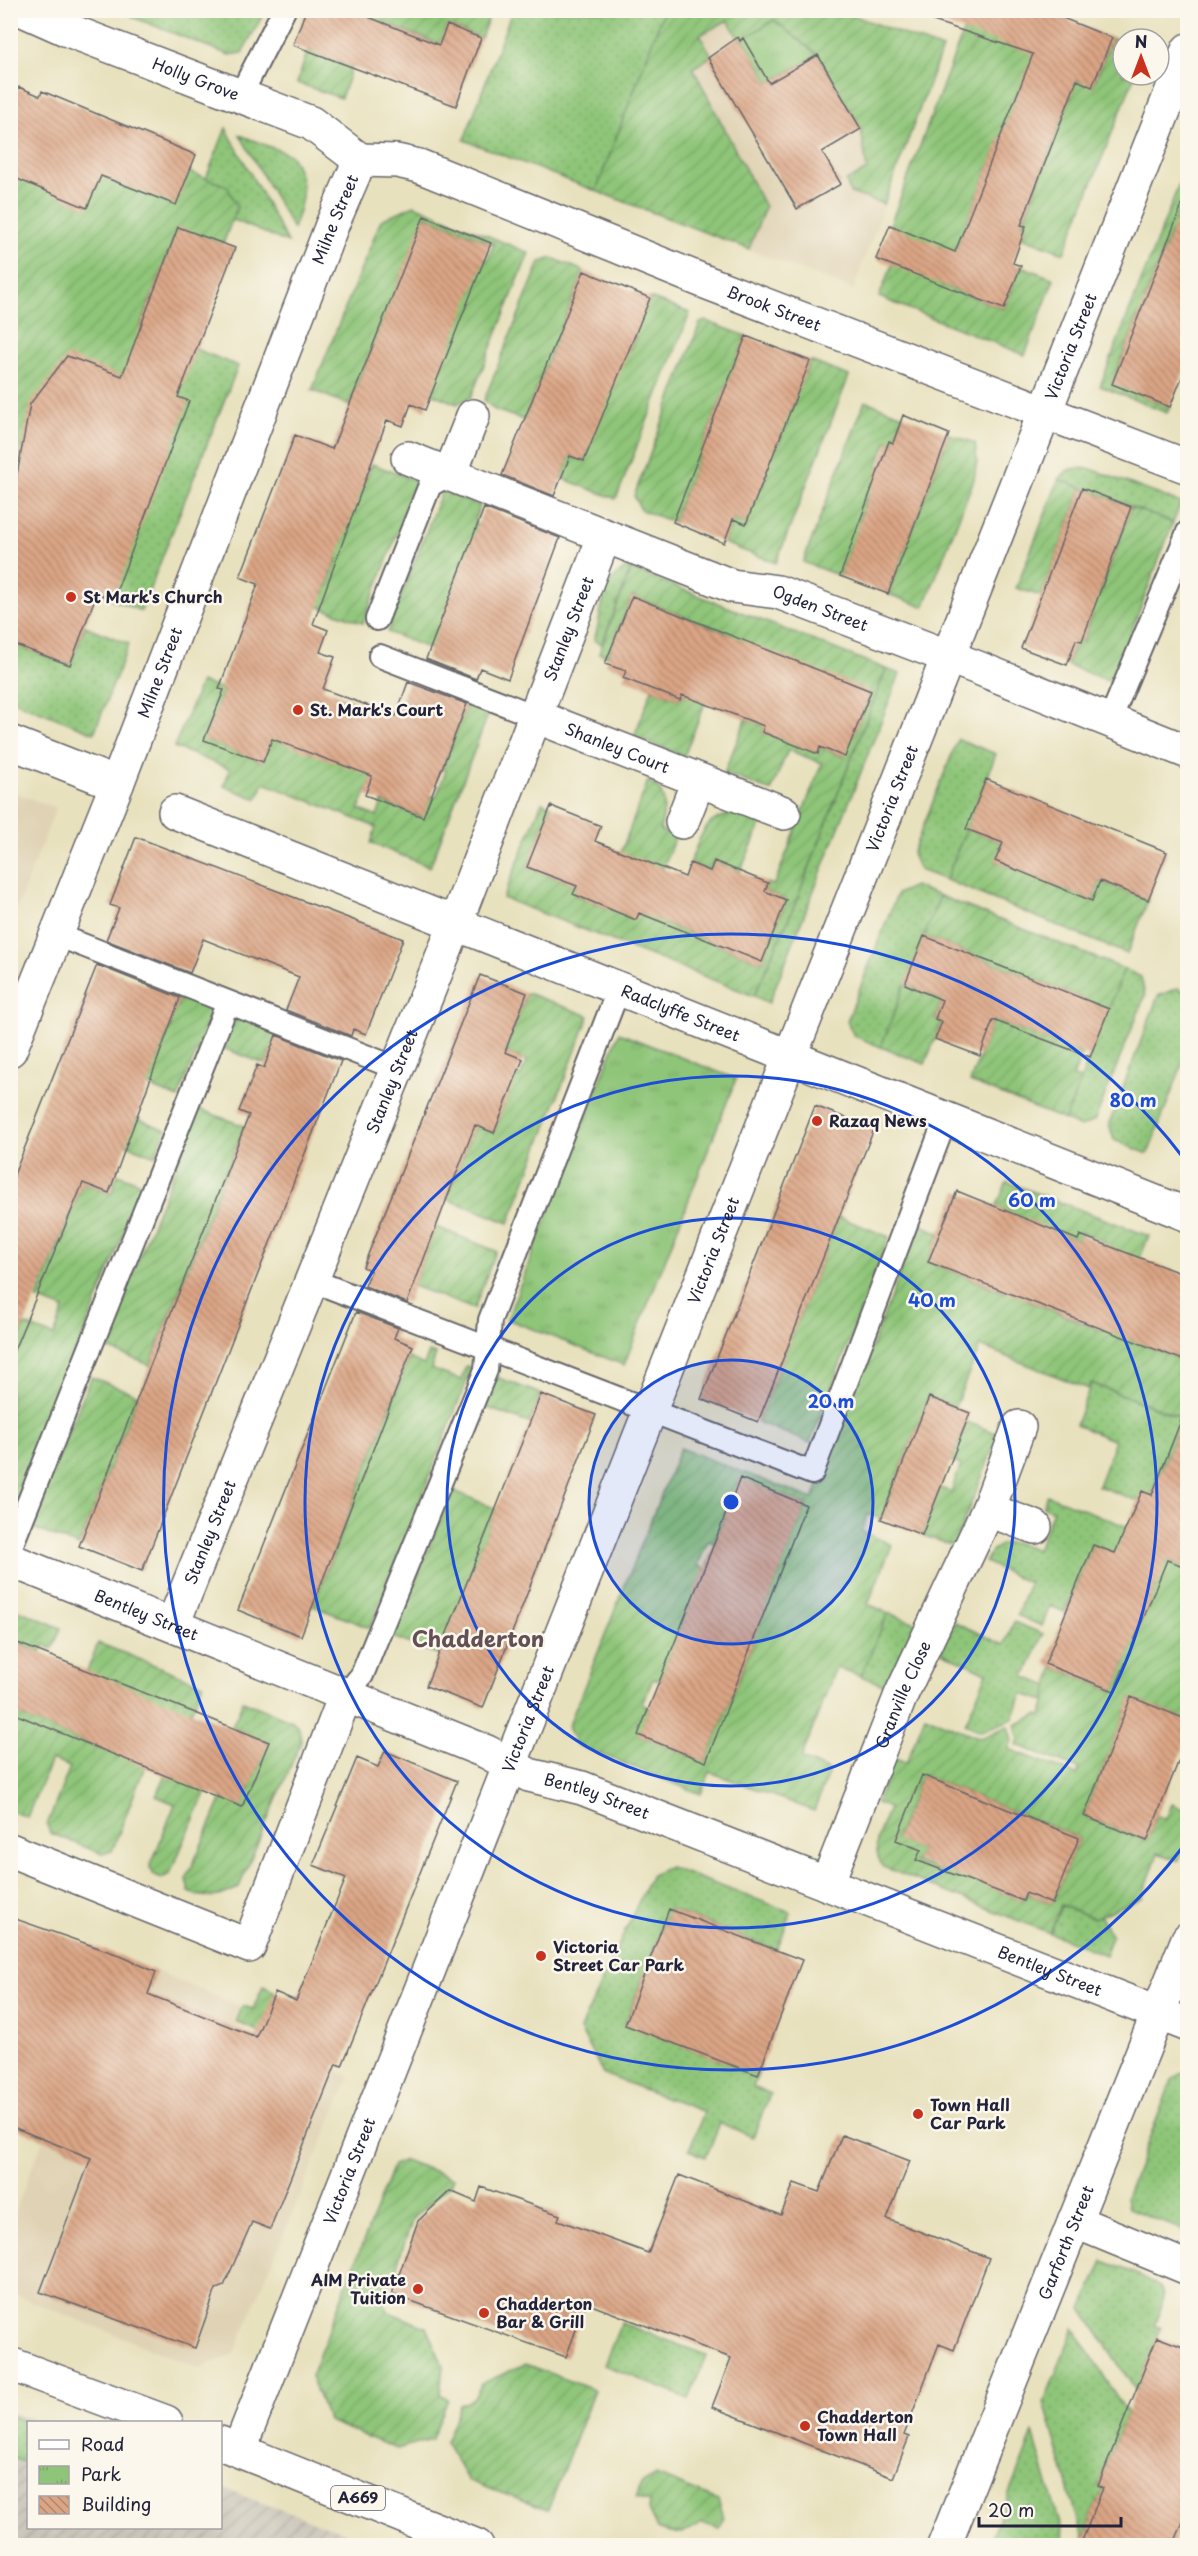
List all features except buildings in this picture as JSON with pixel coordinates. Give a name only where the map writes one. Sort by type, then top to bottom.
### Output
[{"type":"street","name":"Holly Grove","points":[[23,10],[72,20],[240,96],[310,123],[360,160]]},
{"type":"street","name":"Victoria Street","points":[[230,2446],[509,1764],[1188,50]]},
{"type":"street","name":"Brook Street","points":[[360,160],[397,161],[419,166],[708,283],[1188,467]]},
{"type":"street","name":"Milne Street","points":[[10,1050],[117,784],[332,225],[360,160]]},
{"type":"street","points":[[450,474],[473,416]]},
{"type":"street","name":"Ogden Street","points":[[408,458],[732,586],[778,592],[1188,752]]},
{"type":"street","name":"Stanley Street","points":[[173,1624],[455,922],[604,537]]},
{"type":"street","name":"Shanley Court","points":[[535,716],[784,813]]},
{"type":"street","points":[[10,742],[117,784]]},
{"type":"street","points":[[682,822],[698,781]]},
{"type":"street","name":"Radclyffe Street","points":[[175,812],[1188,1215]]},
{"type":"street","name":"Granville Close","points":[[827,1884],[901,1695],[988,1510],[1018,1427]]},
{"type":"street","points":[[988,1510],[1035,1527]]},
{"type":"street","name":"Bentley Street","points":[[10,1560],[487,1752],[530,1775],[582,1788],[1173,2019]]},
{"type":"street","points":[[10,1850],[249,1946],[345,1696]]},
{"type":"street","name":"Garforth Street","points":[[944,2546],[1074,2221],[1173,2019],[1188,1939]]},
{"type":"street","points":[[1074,2221],[1188,2268]]},
{"type":"street","points":[[10,2364],[163,2421]]},
{"type":"street","name":"A669","points":[[230,2446],[477,2546]]},
{"type":"lane","points":[[240,96],[284,10]]},
{"type":"lane","points":[[377,619],[430,485],[450,474]]},
{"type":"lane","points":[[1110,720],[1188,531]]},
{"type":"lane","points":[[380,656],[535,716]]},
{"type":"lane","points":[[57,936],[396,1068]]},
{"type":"lane","points":[[345,1696],[362,1675],[486,1370],[486,1347],[490,1320],[619,988]]},
{"type":"lane","points":[[10,1549],[228,1002]]},
{"type":"lane","points":[[310,1280],[812,1473],[946,1118]]},
{"type":"shaded area","points":[[664,11],[842,11],[942,49],[853,290],[596,191]]},
{"type":"shaded area","points":[[11,791],[56,808],[11,923]]},
{"type":"shaded area","points":[[116,1954],[239,2006],[233,2019],[244,2035],[350,2076],[234,2354],[198,2368],[11,2293],[10,2224]]},
{"type":"shaded area","points":[[10,2412],[36,2421],[27,2421],[27,2529],[222,2529],[222,2488],[379,2545],[11,2545]]},
{"type":"green space","points":[[129,11],[265,11],[242,53],[229,55],[132,17]]},
{"type":"green space","points":[[373,11],[491,11],[481,38],[447,25],[440,44],[370,18]]},
{"type":"green space","points":[[512,11],[664,11],[596,191],[464,140]]},
{"type":"green space","points":[[664,11],[842,11],[942,49],[884,204],[850,193],[846,181],[867,170],[861,129],[818,55],[774,20],[740,41],[728,20],[700,35],[712,56],[693,68],[765,207],[749,249],[596,191]]},
{"type":"green space","points":[[971,11],[1051,11],[942,285],[1004,309],[1021,266],[1054,279],[1025,355],[879,297],[905,232],[890,225]]},
{"type":"green space","points":[[774,20],[818,55],[769,83],[743,38]]},
{"type":"green space","points":[[1111,41],[1111,87],[1130,87],[1064,253],[1022,237],[1026,227],[1022,225],[1077,80],[1093,86]]},
{"type":"green space","points":[[308,50],[352,67],[341,98],[297,83]]},
{"type":"green space","points":[[226,128],[288,243],[232,219],[237,207],[206,178]]},
{"type":"green space","points":[[240,135],[291,155],[302,183],[302,199],[293,229]]},
{"type":"green space","points":[[1187,164],[1187,190],[1175,221],[1187,226],[1171,232],[1144,301],[1187,318],[1187,334],[1139,314],[1112,383],[1170,407],[1167,413],[1100,386]]},
{"type":"green space","points":[[189,172],[227,186],[237,207],[223,244],[178,228],[140,327],[188,346],[11,512],[11,176]]},
{"type":"green space","points":[[414,205],[529,253],[471,397],[457,404],[416,387],[469,254],[487,260],[494,244],[425,216],[349,405],[312,390],[381,220]]},
{"type":"green space","points":[[552,258],[584,271],[524,420],[495,410],[484,400],[540,262]]},
{"type":"green space","points":[[650,298],[690,313],[616,499],[561,478],[570,456],[585,461],[590,446],[576,441],[615,343],[630,349],[636,336],[621,330],[631,306],[645,312]]},
{"type":"green space","points":[[706,321],[746,336],[673,522],[641,510],[634,496],[700,323]]},
{"type":"green space","points":[[188,346],[238,366],[141,611],[113,600],[170,394]]},
{"type":"green space","points":[[810,361],[849,376],[776,563],[724,543],[733,519],[746,524],[751,511],[738,506],[747,483],[762,488],[767,474],[752,468],[762,443],[777,448],[782,436],[767,430],[776,408],[790,413],[795,399],[781,393],[790,370],[805,375]]},
{"type":"green space","points":[[865,401],[903,415],[893,443],[887,441],[877,466],[883,469],[873,496],[868,495],[859,520],[865,523],[854,551],[849,550],[840,576],[803,562]]},
{"type":"green space","points":[[949,434],[975,443],[977,461],[974,479],[924,607],[888,594]]},
{"type":"green space","points":[[372,464],[417,481],[363,623],[301,600],[324,594],[337,559],[345,475],[365,483]]},
{"type":"green space","points":[[1091,469],[1181,503],[1173,523],[1059,479],[1068,470]]},
{"type":"green space","points":[[1059,479],[1082,488],[1041,596],[1016,588]]},
{"type":"green space","points":[[442,491],[480,506],[474,524],[493,531],[446,655],[387,632]]},
{"type":"green space","points":[[1131,507],[1173,523],[1112,682],[1067,665],[1076,640],[1083,641],[1092,616],[1086,614],[1102,588]]},
{"type":"green space","points":[[624,569],[631,569],[602,644],[594,640],[605,593],[615,576]]},
{"type":"green space","points":[[631,569],[886,669],[795,904],[754,996],[503,898],[542,802],[551,806],[527,867],[577,886],[574,895],[636,919],[621,852],[648,781],[659,790],[664,802],[660,830],[675,837],[647,909],[666,924],[762,962],[786,900],[765,891],[768,883],[774,885],[822,763],[788,750],[771,791],[724,773],[746,719],[764,726],[762,732],[818,753],[820,747],[844,757],[871,692],[723,656],[732,635],[632,596],[608,656],[599,653]]},
{"type":"green space","points":[[85,626],[129,644],[94,733],[11,700],[10,643],[70,665]]},
{"type":"green space","points":[[886,669],[900,674],[769,1003],[754,996],[795,904]]},
{"type":"green space","points":[[201,682],[224,690],[205,740],[263,762],[272,737],[374,773],[359,809],[377,817],[382,802],[422,817],[431,796],[436,797],[446,771],[442,769],[467,704],[489,712],[430,867],[371,843],[376,827],[264,783],[257,799],[224,786],[230,769],[174,747]]},
{"type":"green space","points":[[652,689],[680,700],[682,694],[705,703],[684,756],[634,737]]},
{"type":"green space","points":[[958,739],[996,754],[946,880],[919,870],[912,854]]},
{"type":"green space","points":[[734,814],[761,824],[740,872],[714,861],[710,871],[690,863],[700,837],[709,824],[724,816]]},
{"type":"green space","points":[[966,829],[1003,843],[996,861],[1092,901],[1100,881],[1148,900],[1127,954],[946,880]]},
{"type":"green space","points":[[914,886],[940,896],[881,1047],[854,1036],[847,1021],[897,894]]},
{"type":"green space","points":[[940,896],[1124,969],[1109,1009],[924,936]]},
{"type":"green space","points":[[1124,969],[1141,977],[1145,996],[1095,1120],[1081,1127],[1065,1120]]},
{"type":"green space","points":[[905,984],[942,1000],[935,1019],[942,1022],[925,1064],[881,1047]]},
{"type":"green space","points":[[1177,988],[1187,993],[1187,1052],[1148,1154],[1114,1140],[1109,1124],[1158,996]]},
{"type":"green space","points":[[527,993],[589,1016],[509,1223],[447,1199],[475,1125],[494,1133],[500,1117],[498,1068],[520,1077],[527,1061],[505,1052]]},
{"type":"green space","points":[[182,994],[214,1007],[178,1098],[126,1077],[151,1074],[171,1026],[149,1017],[174,1014]]},
{"type":"green space","points":[[236,1016],[278,1032],[265,1064],[223,1048]]},
{"type":"green space","points":[[993,1020],[1082,1054],[1073,1077],[1081,1079],[1065,1120],[970,1082]]},
{"type":"green space","points":[[619,1033],[736,1079],[624,1365],[507,1319]]},
{"type":"green space","points":[[199,1109],[244,1126],[150,1365],[103,1347]]},
{"type":"green space","points":[[131,1116],[166,1130],[155,1156],[103,1135]]},
{"type":"green space","points":[[118,1174],[143,1184],[11,1519],[10,1362],[25,1325],[54,1336],[64,1309],[37,1299],[83,1183],[111,1194]]},
{"type":"green space","points":[[1007,1182],[1149,1236],[1127,1289],[1127,1338],[1187,1362],[1187,1431],[1179,1427],[1182,1417],[1091,1383],[1089,1389],[980,1346],[955,1407],[929,1397],[881,1519],[868,1514],[861,1531],[892,1545],[868,1604],[888,1613],[861,1676],[836,1667],[803,1754],[802,1759],[829,1771],[814,1811],[710,1772],[701,1794],[577,1745],[568,1727],[680,1448],[813,1499],[919,1224],[940,1233],[928,1262],[1006,1293],[1034,1223],[996,1207]],"holes":[[[1054,1231],[1078,1240],[1082,1232],[1105,1242],[1103,1249],[1130,1260],[1102,1331],[1027,1300]],[[740,1479],[806,1505],[759,1624],[706,1569],[698,1565],[708,1541],[714,1543]],[[686,1615],[753,1642],[706,1762],[639,1735],[649,1708],[642,1704],[653,1679],[660,1681]]]},
{"type":"green space","points":[[839,1217],[889,1237],[810,1443],[758,1422]]},
{"type":"green space","points":[[436,1227],[496,1251],[474,1309],[413,1286]]},
{"type":"green space","points":[[429,1352],[436,1354],[431,1369],[461,1380],[466,1366],[472,1368],[370,1628],[313,1606],[409,1358],[424,1365]]},
{"type":"green space","points":[[91,1377],[138,1395],[79,1546],[30,1527]]},
{"type":"green space","points":[[496,1377],[541,1394],[529,1423],[485,1407]]},
{"type":"green space","points":[[1091,1383],[1182,1418],[1151,1495],[1138,1501],[1098,1486],[1115,1441],[1076,1425]]},
{"type":"green space","points":[[967,1422],[999,1434],[954,1546],[922,1535],[940,1488],[951,1492],[961,1465],[951,1461]]},
{"type":"green space","points":[[452,1490],[496,1509],[439,1655],[393,1637]]},
{"type":"green space","points":[[1047,1495],[1128,1527],[1128,1558],[1093,1545],[1065,1612],[1050,1606],[1042,1626],[1017,1615],[1029,1583],[985,1562],[1001,1544],[1021,1544],[1037,1550],[1053,1511],[1043,1506]]},
{"type":"green space","points":[[1133,1546],[1187,1568],[1187,1720],[1131,1698],[1084,1816],[1147,1841],[1157,1816],[1166,1819],[1172,1804],[1187,1811],[1187,1838],[1179,1861],[1158,1853],[1142,1898],[1094,1918],[1061,1905],[1050,1933],[883,1867],[877,1852],[877,1844],[889,1808],[876,1803],[894,1759],[906,1763],[925,1716],[981,1738],[1008,1726],[1012,1740],[1009,1749],[1077,1775],[1079,1769],[1017,1745],[1019,1739],[1015,1725],[1037,1715],[1042,1716],[1053,1667],[1114,1691],[1161,1572]],"holes":[[[922,1775],[1079,1838],[1052,1904],[1026,1893],[1023,1901],[996,1890],[945,1862],[941,1871],[916,1862],[921,1850],[896,1839]]]},
{"type":"green space","points":[[11,1607],[61,1628],[53,1648],[44,1645],[41,1652],[11,1640]]},
{"type":"green space","points":[[888,1613],[915,1623],[886,1686],[861,1676]]},
{"type":"green space","points":[[955,1622],[1004,1645],[1014,1622],[1043,1634],[1025,1677],[1049,1686],[1046,1701],[1022,1694],[1013,1719],[981,1731],[965,1724],[987,1673],[941,1652]]},
{"type":"green space","points":[[98,1643],[203,1684],[191,1712],[145,1766],[112,1851],[102,1854],[50,1833],[47,1825],[70,1767],[51,1760],[27,1817],[11,1811],[11,1712],[105,1751],[87,1671]]},
{"type":"green space","points":[[243,1701],[292,1721],[299,1727],[301,1742],[239,1887],[221,1896],[203,1896],[189,1892],[186,1880],[222,1798],[242,1806],[268,1743],[232,1727]]},
{"type":"green space","points":[[166,1775],[206,1791],[170,1874],[162,1878],[152,1874],[150,1867],[175,1804],[156,1796]]},
{"type":"green space","points":[[669,1867],[791,1912],[777,1950],[669,1909],[625,2024],[758,2075],[753,2087],[770,2094],[753,2137],[720,2123],[706,2157],[689,2150],[704,2112],[603,2074],[580,2029],[651,1875]]},
{"type":"green space","points":[[1061,1905],[1094,1918],[1100,1915],[1112,1937],[1105,1955],[1050,1933]]},
{"type":"green space","points":[[263,1986],[275,1992],[280,2040],[236,2022],[242,2006],[253,2009]]},
{"type":"green space","points":[[1188,2072],[1187,2232],[1128,2208],[1126,2198],[1172,2080],[1181,2073]]},
{"type":"green space","points":[[404,2160],[453,2178],[450,2185],[413,2218],[384,2303],[389,2312],[426,2327],[443,2365],[440,2394],[448,2399],[432,2439],[397,2449],[328,2421],[311,2376],[393,2165]]},
{"type":"green space","points":[[1103,2261],[1145,2278],[1159,2287],[1162,2292],[1162,2305],[1154,2325],[1161,2328],[1136,2391],[1082,2309]]},
{"type":"green space","points":[[621,2323],[706,2355],[689,2399],[604,2365]]},
{"type":"green space","points":[[1074,2328],[1127,2413],[1098,2486],[1103,2488],[1083,2538],[1044,2402]]},
{"type":"green space","points":[[525,2364],[594,2390],[548,2510],[468,2481],[445,2442],[460,2405],[474,2397],[481,2384]]},
{"type":"green space","points":[[11,2417],[27,2424],[27,2464],[11,2457]]},
{"type":"green space","points":[[1033,2433],[1066,2545],[989,2545]]},
{"type":"green space","points":[[656,2475],[718,2500],[724,2518],[720,2529],[702,2523],[681,2533],[670,2533],[657,2529],[648,2510],[649,2502],[636,2497],[641,2484]]},
{"type":"place","name":"St Mark's Church","points":[[71,597]]},
{"type":"place","name":"St. Mark's Court","points":[[298,710]]},
{"type":"place","name":"Razaq News","points":[[817,1121]]},
{"type":"place","name":"Victoria Street Car Park","points":[[541,1956]]},
{"type":"place","name":"Town Hall Car Park","points":[[918,2114]]},
{"type":"place","name":"AIM Private Tuition","points":[[418,2289]]},
{"type":"place","name":"Chadderton Bar & Grill","points":[[484,2313]]},
{"type":"place","name":"Chadderton Town Hall","points":[[805,2426]]},
{"type":"district","name":"Chadderton","points":[[478,1639]]}]
